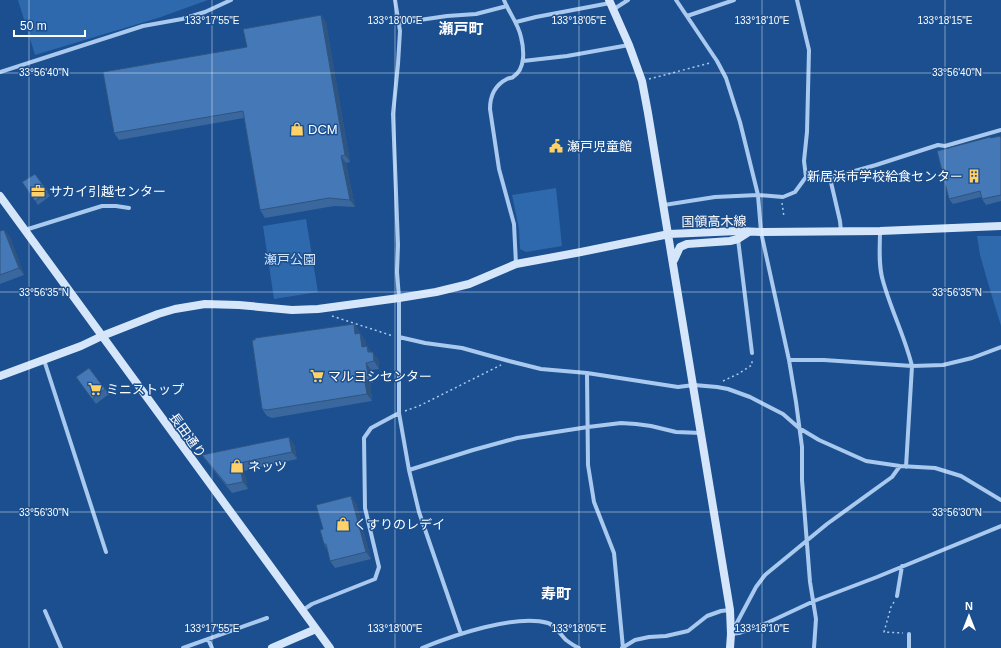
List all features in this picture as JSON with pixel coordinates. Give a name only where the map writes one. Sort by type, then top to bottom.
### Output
[{"type":"street","points":[[0,72],[142,26],[193,16],[231,0]]},
{"type":"street","points":[[395,0],[400,31],[393,114],[398,245],[397,272],[400,298],[400,413],[409,470],[419,512],[462,634]]},
{"type":"street","points":[[504,0],[516,22],[521,37],[524,61],[518,72],[513,77],[499,84],[493,90],[490,103],[499,169],[514,224],[516,264]]},
{"type":"street","points":[[516,22],[628,0]]},
{"type":"street","points":[[676,0],[717,61],[726,78],[740,122],[758,195],[761,232],[789,360],[802,447],[802,480],[806,542],[816,619],[814,648]]},
{"type":"street","points":[[686,16],[734,0]]},
{"type":"street","points":[[664,205],[715,197],[758,195],[782,197],[795,192],[806,177],[804,161],[807,132],[809,50],[797,0]]},
{"type":"street","name":"国領高木線","points":[[611,4],[629,45],[642,81],[669,234],[880,231],[1001,226]]},
{"type":"street","points":[[399,23],[447,16],[476,14],[507,6]]},
{"type":"street","points":[[524,61],[567,56],[629,45]]},
{"type":"street","points":[[806,177],[816,180],[830,178],[876,165],[938,144],[945,146],[1001,130]]},
{"type":"street","points":[[830,178],[841,231]]},
{"type":"street","name":"長田通り","points":[[0,196],[330,648]]},
{"type":"street","points":[[25,230],[102,206],[130,208]]},
{"type":"street","points":[[880,231],[880,265],[882,280],[912,366],[906,467]]},
{"type":"street","points":[[674,261],[680,247],[687,244],[730,241],[738,239],[750,232]]},
{"type":"street","points":[[0,376],[82,346],[102,336],[175,309],[206,304],[239,305],[292,310],[318,309],[400,298],[436,292],[469,284],[516,264],[669,234],[730,610],[730,648]]},
{"type":"street","points":[[738,239],[752,353]]},
{"type":"street","points":[[399,337],[425,343],[462,348],[541,369],[587,373],[678,387],[694,385],[717,386],[750,397],[783,414],[799,428],[819,440],[866,461],[906,467],[935,468],[961,476],[1001,500]]},
{"type":"street","points":[[789,360],[824,360],[912,366],[943,364],[972,358],[1001,347]]},
{"type":"street","points":[[44,360],[106,552]]},
{"type":"street","points":[[587,373],[588,465],[594,502],[614,554],[623,648],[635,640],[666,636],[688,631],[707,616],[721,611],[730,610]]},
{"type":"street","points":[[303,610],[312,604],[375,579],[379,567],[365,508],[364,438],[371,428],[400,413]]},
{"type":"street","points":[[409,470],[517,438],[588,427],[621,423],[651,426],[676,432],[701,433]]},
{"type":"street","points":[[731,634],[756,587],[765,575],[827,524],[892,477],[900,466]]},
{"type":"street","points":[[994,495],[1001,494]]},
{"type":"street","points":[[731,634],[739,633],[767,623],[814,601],[1001,526]]},
{"type":"street","points":[[897,596],[902,566]]},
{"type":"street","points":[[45,611],[61,648]]},
{"type":"street","points":[[183,648],[267,618]]},
{"type":"street","points":[[422,648],[438,641],[501,623],[526,621],[550,623],[565,639],[579,648]]},
{"type":"street","points":[[272,648],[316,629]]},
{"type":"street","points":[[909,634],[909,648]]},
{"type":"street","points":[[208,639],[212,648]]},
{"type":"path","points":[[642,81],[717,61]]},
{"type":"path","points":[[782,197],[784,216]]},
{"type":"path","points":[[318,309],[333,317],[399,337]]},
{"type":"path","points":[[717,386],[724,379],[738,374],[752,365],[752,353]]},
{"type":"path","points":[[400,413],[419,406],[509,361]]},
{"type":"path","points":[[897,596],[891,607],[884,632],[909,634]]},
{"type":"green space","points":[[18,0],[208,0],[161,17],[35,55]]},
{"type":"green space","points":[[556,188],[562,246],[526,252],[520,249],[519,229],[512,195]]},
{"type":"green space","name":"瀬戸公園","points":[[306,219],[318,292],[274,299],[263,226]]},
{"type":"green space","points":[[977,236],[1001,236],[1001,326],[980,255]]},
{"type":"building","name":"DCM","points":[[321,15],[345,155],[341,156],[350,200],[329,198],[260,210],[243,111],[114,133],[103,72],[247,47],[243,29]]},
{"type":"building","name":"新居浜市学校給食センター","points":[[1000,136],[1001,195],[982,199],[980,191],[949,199],[937,151],[990,137]]},
{"type":"building","name":"サカイ引越センター","points":[[35,174],[48,192],[35,201],[22,182]]},
{"type":"building","points":[[4,230],[19,268],[0,275],[0,231]]},
{"type":"building","name":"マルヨシセンター","points":[[354,324],[355,334],[360,333],[362,347],[367,346],[368,352],[373,352],[374,361],[366,363],[368,375],[364,376],[367,394],[267,410],[262,409],[252,340],[255,340],[255,338]]},
{"type":"building","name":"ミニストップ","points":[[89,368],[105,389],[92,399],[76,377]]},
{"type":"building","points":[[289,437],[292,452],[239,463],[243,482],[227,485],[202,455]]},
{"type":"building","name":"くすりのレデイ","points":[[351,496],[366,552],[330,561],[326,544],[324,544],[320,530],[323,529],[316,505]]},
{"type":"place","name":"DCM","points":[[297,129]]},
{"type":"place","name":"瀬戸児童館","points":[[556,146]]},
{"type":"place","name":"新居浜市学校給食センター","points":[[974,176]]},
{"type":"place","name":"サカイ引越センター","points":[[38,191]]},
{"type":"place","name":"マルヨシセンター","points":[[317,376]]},
{"type":"place","name":"ミニストップ","points":[[95,389]]},
{"type":"place","name":"ネッツ","points":[[237,466]]},
{"type":"place","name":"くすりのレデイ","points":[[343,524]]},
{"type":"district","name":"瀬戸町","points":[[461,29]]},
{"type":"district","name":"寿町","points":[[556,594]]}]
